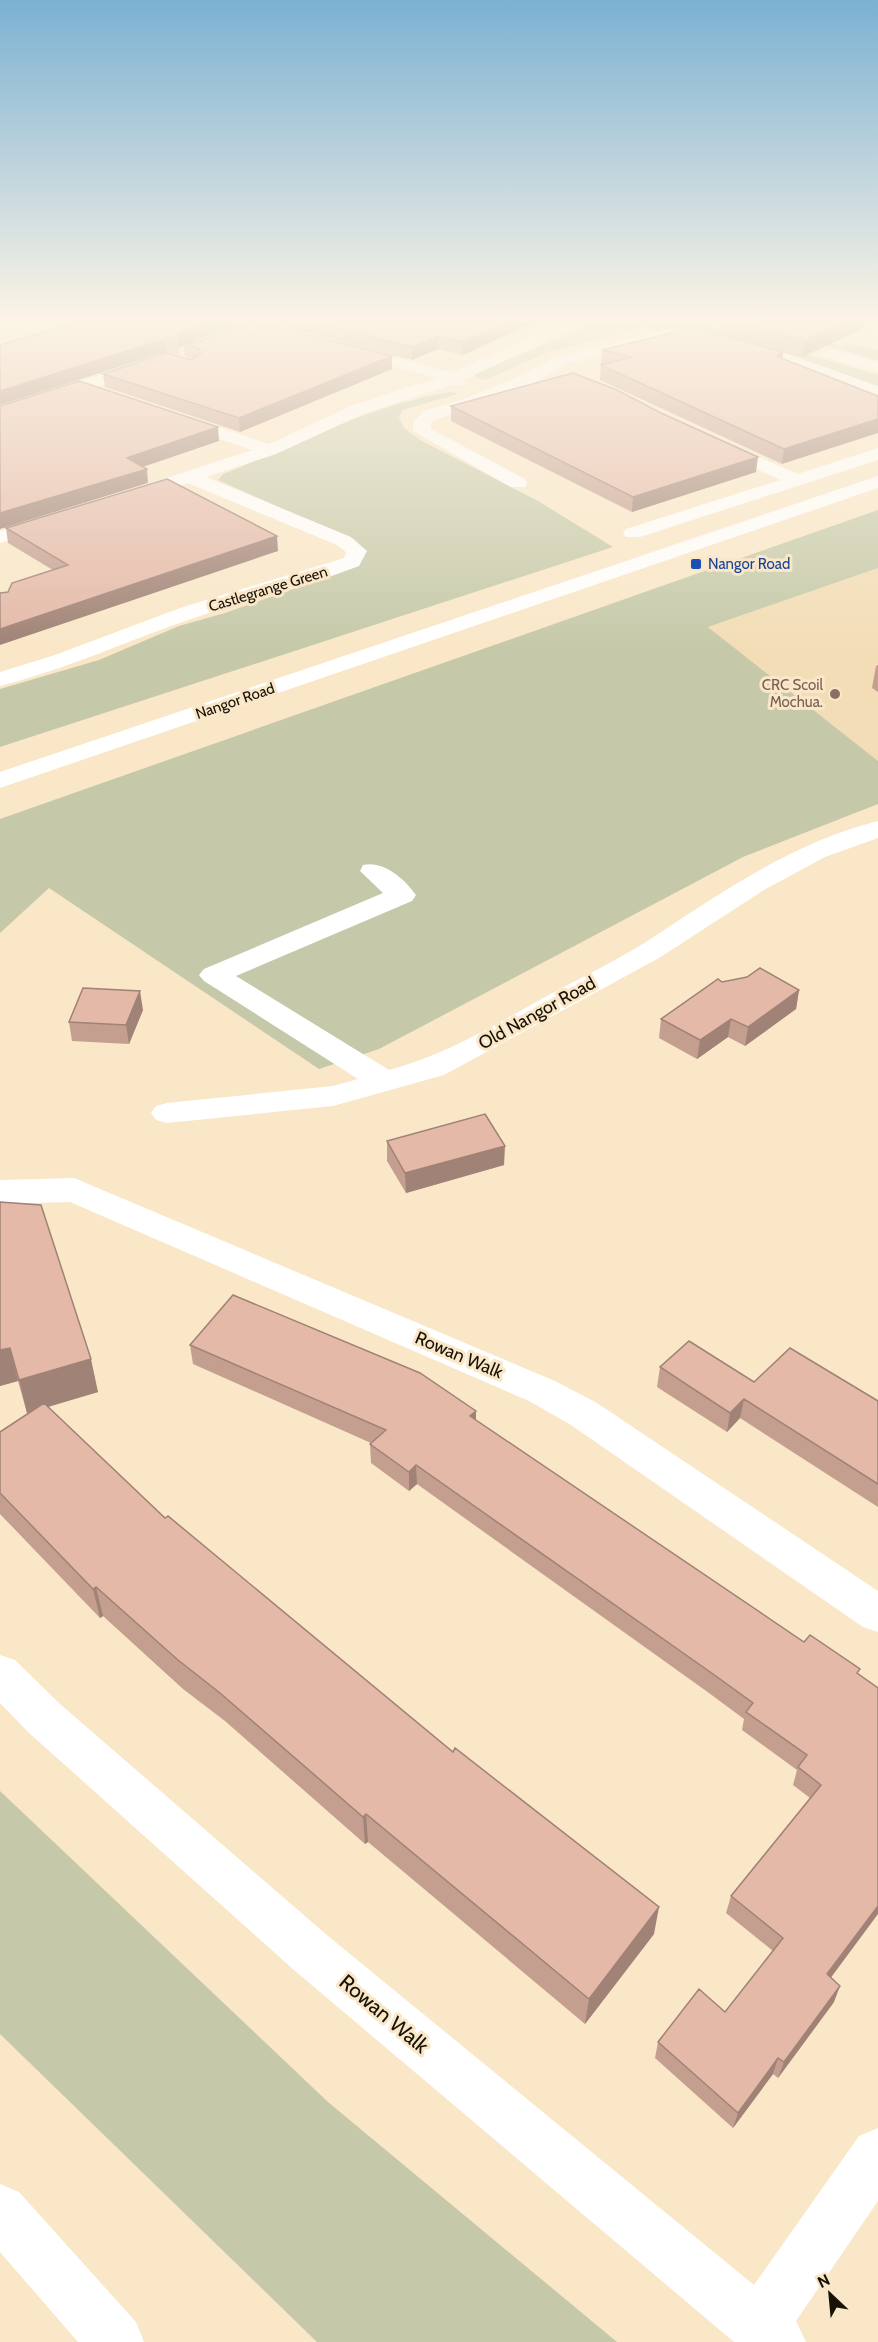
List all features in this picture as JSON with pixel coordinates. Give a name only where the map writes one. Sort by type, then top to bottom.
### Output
[{"type":"street","points":[[210,430],[270,450]]},
{"type":"street","points":[[113,502],[270,450],[312,430]]},
{"type":"street","points":[[422,430],[501,473],[522,475]]},
{"type":"street","points":[[698,435],[798,481]]},
{"type":"street","points":[[615,523],[637,535],[878,454]]},
{"type":"street","name":"Castlegrange Green","points":[[0,679],[95,650],[164,621],[325,573],[352,562],[357,551],[344,541],[191,478]]},
{"type":"street","name":"Nangor Road","points":[[0,780],[878,483]]},
{"type":"street","points":[[0,537],[68,516]]},
{"type":"street","name":"Old Nangor Road","points":[[167,1113],[333,1096],[433,1068],[484,1043],[649,952],[754,884],[806,856],[878,829]]},
{"type":"street","points":[[373,871],[402,895],[214,975],[386,1082]]},
{"type":"street","name":"Rowan Walk","points":[[0,1192],[74,1190],[542,1391],[584,1414],[878,1614]]},
{"type":"street","name":"Rowan Walk","points":[[0,1674],[44,1718],[311,1953],[769,2334]]},
{"type":"street","points":[[769,2334],[878,2155]]},
{"type":"street","points":[[0,2211],[116,2342]]},
{"type":"shaded area","name":"CRC Scoil Mochua.","points":[[878,568],[878,761],[708,627]]},
{"type":"green space","points":[[327,430],[407,430],[420,440],[538,501],[613,547],[0,747],[0,689],[99,660],[179,626],[225,613],[358,566],[365,554],[352,540],[218,480],[223,474]]},
{"type":"green space","points":[[878,510],[878,568],[708,627],[878,761],[878,804],[743,857],[379,1049],[319,1069],[49,888],[0,933],[0,819]]},
{"type":"green space","points":[[0,1791],[328,2102],[617,2342],[317,2342],[0,2034]]},
{"type":"building","points":[[0,430],[208,430],[127,458],[147,469],[0,513]]},
{"type":"building","points":[[500,430],[699,430],[758,457],[633,497]]},
{"type":"building","points":[[743,430],[843,430],[784,449]]},
{"type":"building","points":[[167,479],[277,536],[0,629],[0,593],[8,592],[12,583],[68,565],[6,528]]},
{"type":"building","points":[[760,968],[799,990],[748,1027],[731,1019],[700,1040],[661,1019],[718,979],[722,982],[747,977]]},
{"type":"building","points":[[83,988],[140,991],[126,1025],[69,1022]]},
{"type":"building","points":[[485,1114],[505,1146],[405,1173],[387,1141]]},
{"type":"building","points":[[0,1202],[41,1205],[91,1359],[19,1380],[10,1348],[0,1350]]},
{"type":"building","points":[[233,1295],[420,1373],[476,1411],[470,1416],[804,1642],[810,1635],[860,1669],[857,1673],[878,1688],[878,1906],[827,1974],[840,1986],[784,2062],[778,2058],[738,2113],[658,2042],[699,1989],[725,2012],[783,1938],[731,1896],[821,1785],[798,1767],[807,1755],[746,1712],[753,1703],[713,1674],[416,1465],[409,1472],[370,1444],[386,1430],[190,1345]]},
{"type":"building","points":[[689,1341],[754,1382],[790,1348],[878,1401],[878,1484],[744,1399],[730,1413],[660,1367]]},
{"type":"building","points":[[44,1403],[165,1518],[168,1516],[453,1752],[455,1748],[659,1907],[589,1999],[366,1814],[363,1817],[96,1587],[93,1589],[0,1493],[0,1432]]},
{"type":"place","name":"Nangor Road","points":[[696,564]]},
{"type":"place","name":"CRC Scoil Mochua.","points":[[835,694]]}]
